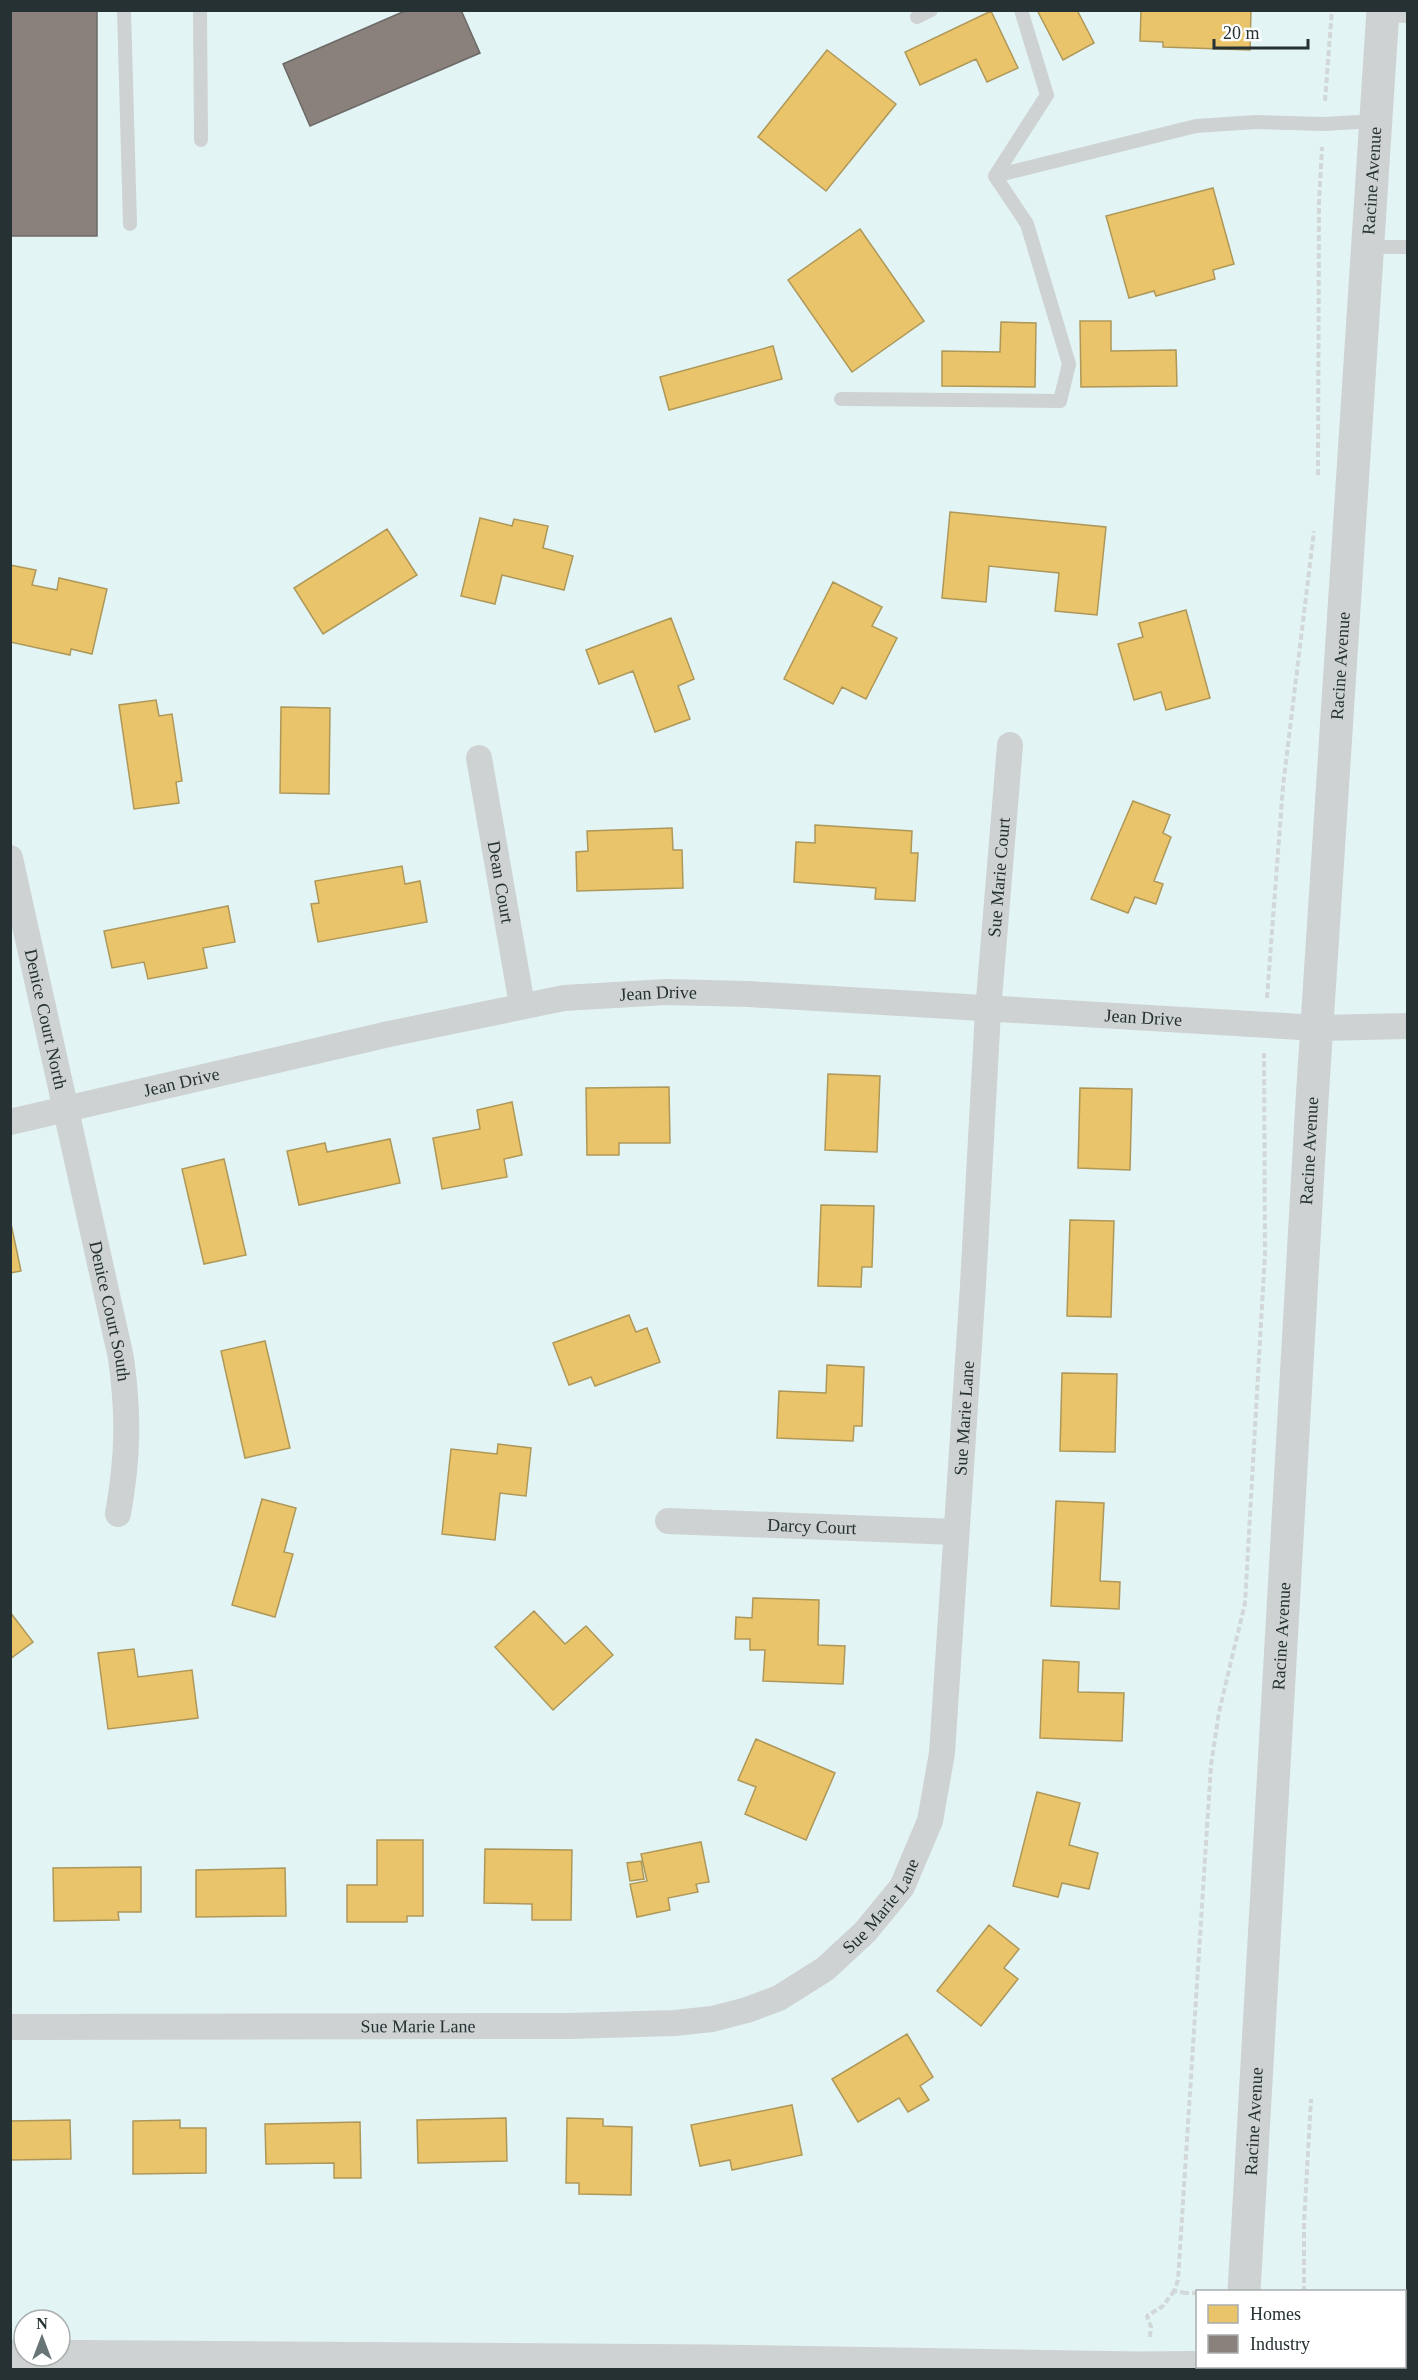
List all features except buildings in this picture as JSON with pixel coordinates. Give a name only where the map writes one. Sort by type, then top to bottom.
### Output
[{"type":"main road","name":"Racine Avenue","points":[[1244,2290],[1366,247],[1375,121],[1391,14]]},
{"type":"main road","points":[[10,2356],[715,2361],[1277,2370]]},
{"type":"street","name":"Sue Marie Court","points":[[988,1011],[1010,745]]},
{"type":"street","name":"Dean Court","points":[[479,758],[522,1005]]},
{"type":"street","name":"Denice Court North","points":[[10,858],[68,1109]]},
{"type":"street","name":"Jean Drive","points":[[10,1122],[522,1005],[564,998],[666,992],[748,994],[988,1011],[1318,1028],[1407,1026]]},
{"type":"street","name":"Sue Marie Lane","points":[[10,2027],[569,2026],[675,2023],[721,2017],[779,1998],[825,1969],[865,1932],[902,1887],[930,1821],[942,1753],[988,1011]]},
{"type":"street","name":"Denice Court South","points":[[68,1109],[121,1358],[128,1412],[126,1468],[118,1514]]},
{"type":"street","name":"Darcy Court","points":[[668,1521],[955,1532]]},
{"type":"lane","points":[[124,10],[130,224]]},
{"type":"lane","points":[[200,10],[201,140]]},
{"type":"lane","points":[[916,17],[931,10]]},
{"type":"lane","points":[[995,176],[1047,95],[1021,10]]},
{"type":"lane","points":[[995,176],[1196,126],[1256,122],[1324,124],[1375,121]]},
{"type":"lane","points":[[842,399],[1060,401],[1069,364],[1066,353],[1027,224],[995,176]]},
{"type":"lane","points":[[1366,247],[1407,247]]},
{"type":"path","points":[[1317,480],[1319,202],[1332,10]]},
{"type":"path","points":[[1269,969],[1283,786],[1314,526]]},
{"type":"path","points":[[1151,2327],[1148,2316],[1163,2306],[1174,2291],[1178,2280],[1211,1765],[1219,1712],[1245,1603],[1265,1253],[1264,1068]]},
{"type":"path","points":[[1304,2290],[1304,2223],[1311,2099]]},
{"type":"path","points":[[1174,2291],[1196,2293]]}]
